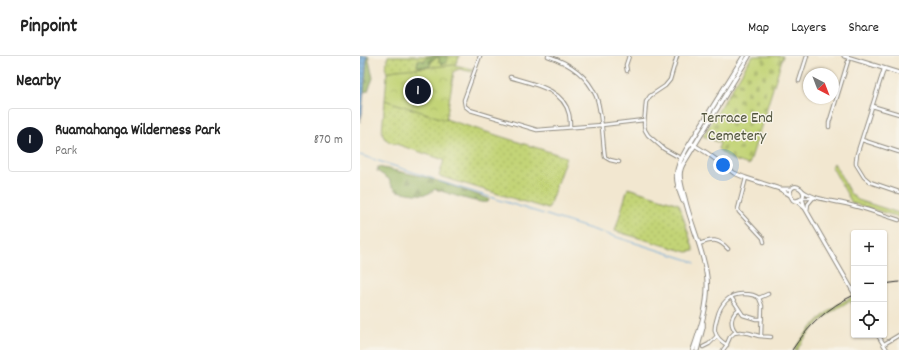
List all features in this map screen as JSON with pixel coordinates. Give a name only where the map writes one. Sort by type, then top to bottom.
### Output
[{"type":"highway","points":[[698,350],[707,298],[707,278],[704,260],[686,205],[680,176],[683,159],[722,96],[744,56]]},
{"type":"highway","points":[[735,74],[749,56]]},
{"type":"highway","points":[[693,350],[704,318]]},
{"type":"main road","points":[[844,56],[899,73]]},
{"type":"main road","points":[[692,144],[729,170],[746,178],[780,189],[790,195],[793,200],[805,208]]},
{"type":"main road","points":[[780,189],[791,189],[794,187],[801,188],[804,195],[802,198],[807,212],[851,288]]},
{"type":"main road","points":[[790,195],[791,189]]},
{"type":"main road","points":[[796,201],[802,198]]},
{"type":"main road","points":[[880,338],[887,350]]},
{"type":"street","points":[[480,56],[464,100],[464,105],[470,110],[537,130],[644,120]]},
{"type":"street","points":[[548,56],[573,67],[590,85],[597,97],[602,125],[605,157],[618,162]]},
{"type":"street","points":[[627,71],[626,65],[629,56]]},
{"type":"street","points":[[677,56],[670,80],[665,86],[652,94],[648,99],[645,106],[644,120],[645,130],[648,135],[664,149],[683,159]]},
{"type":"street","points":[[799,82],[807,56]]},
{"type":"street","points":[[829,127],[849,58]]},
{"type":"street","points":[[884,69],[856,161],[857,166],[864,177],[870,182],[899,192]]},
{"type":"street","points":[[510,77],[551,90],[559,96],[565,103],[569,113],[570,127]]},
{"type":"street","points":[[872,106],[899,114]]},
{"type":"street","points":[[862,140],[899,152]]},
{"type":"street","points":[[746,178],[738,209],[739,212],[763,238],[764,242]]},
{"type":"street","points":[[803,191],[818,198],[854,206],[899,220]]},
{"type":"street","points":[[802,198],[818,198]]},
{"type":"street","points":[[807,212],[808,204],[813,198]]},
{"type":"street","points":[[699,244],[714,240],[719,241],[728,249]]},
{"type":"street","points":[[727,345],[717,336],[715,329],[722,304],[735,294],[741,293],[755,295],[759,298],[761,303],[762,319],[761,336]]},
{"type":"street","points":[[759,298],[768,294]]},
{"type":"street","points":[[731,297],[743,315],[762,319]]},
{"type":"street","points":[[736,332],[732,326],[732,319],[734,314],[739,309]]},
{"type":"street","points":[[723,350],[730,337],[736,332],[749,332],[770,337]]},
{"type":"street","points":[[884,344],[899,335]]},
{"type":"street","points":[[703,347],[708,345],[717,336]]},
{"type":"green space","points":[[367,56],[369,56],[373,78],[368,91],[364,92]]},
{"type":"green space","points":[[388,56],[460,56],[455,65],[387,73],[385,67]]},
{"type":"green space","points":[[429,56],[447,56],[447,63],[442,64],[439,61],[439,57],[433,59],[429,67],[417,66],[418,60],[422,60],[424,62],[424,60]]},
{"type":"green space","name":"Terrace End Cemetery","points":[[752,56],[783,56],[749,165],[731,159],[718,149],[720,143],[703,136]]},
{"type":"green space","points":[[455,65],[473,69],[472,72],[460,69],[454,71],[446,120],[385,100],[387,73],[395,70]]},
{"type":"green space","points":[[385,100],[566,157],[548,209],[439,176],[444,160],[390,142],[384,138],[382,131]]},
{"type":"green space","points":[[834,163],[850,193],[858,200],[899,213],[899,217],[852,203],[832,167]]},
{"type":"green space","points":[[378,167],[429,178],[489,199],[488,202],[477,201],[462,198],[435,189],[425,194],[412,194],[397,191],[389,179],[377,171]]},
{"type":"green space","points":[[628,188],[679,204],[694,251],[687,252],[615,231]]},
{"type":"green space","points":[[851,298],[851,302],[850,301],[834,310],[813,328],[797,350],[794,350],[806,333],[820,318]]},
{"type":"water","points":[[360,56],[367,56],[360,122]]},
{"type":"waterway","points":[[360,155],[434,179]]},
{"type":"waterway","points":[[439,181],[695,263]]},
{"type":"railway","points":[[887,284],[899,282]]},
{"type":"railway","points":[[792,350],[798,341],[819,318],[836,305],[851,297]]},
{"type":"place","name":"Ruamahanga Wilderness Park","points":[[418,91]]}]
